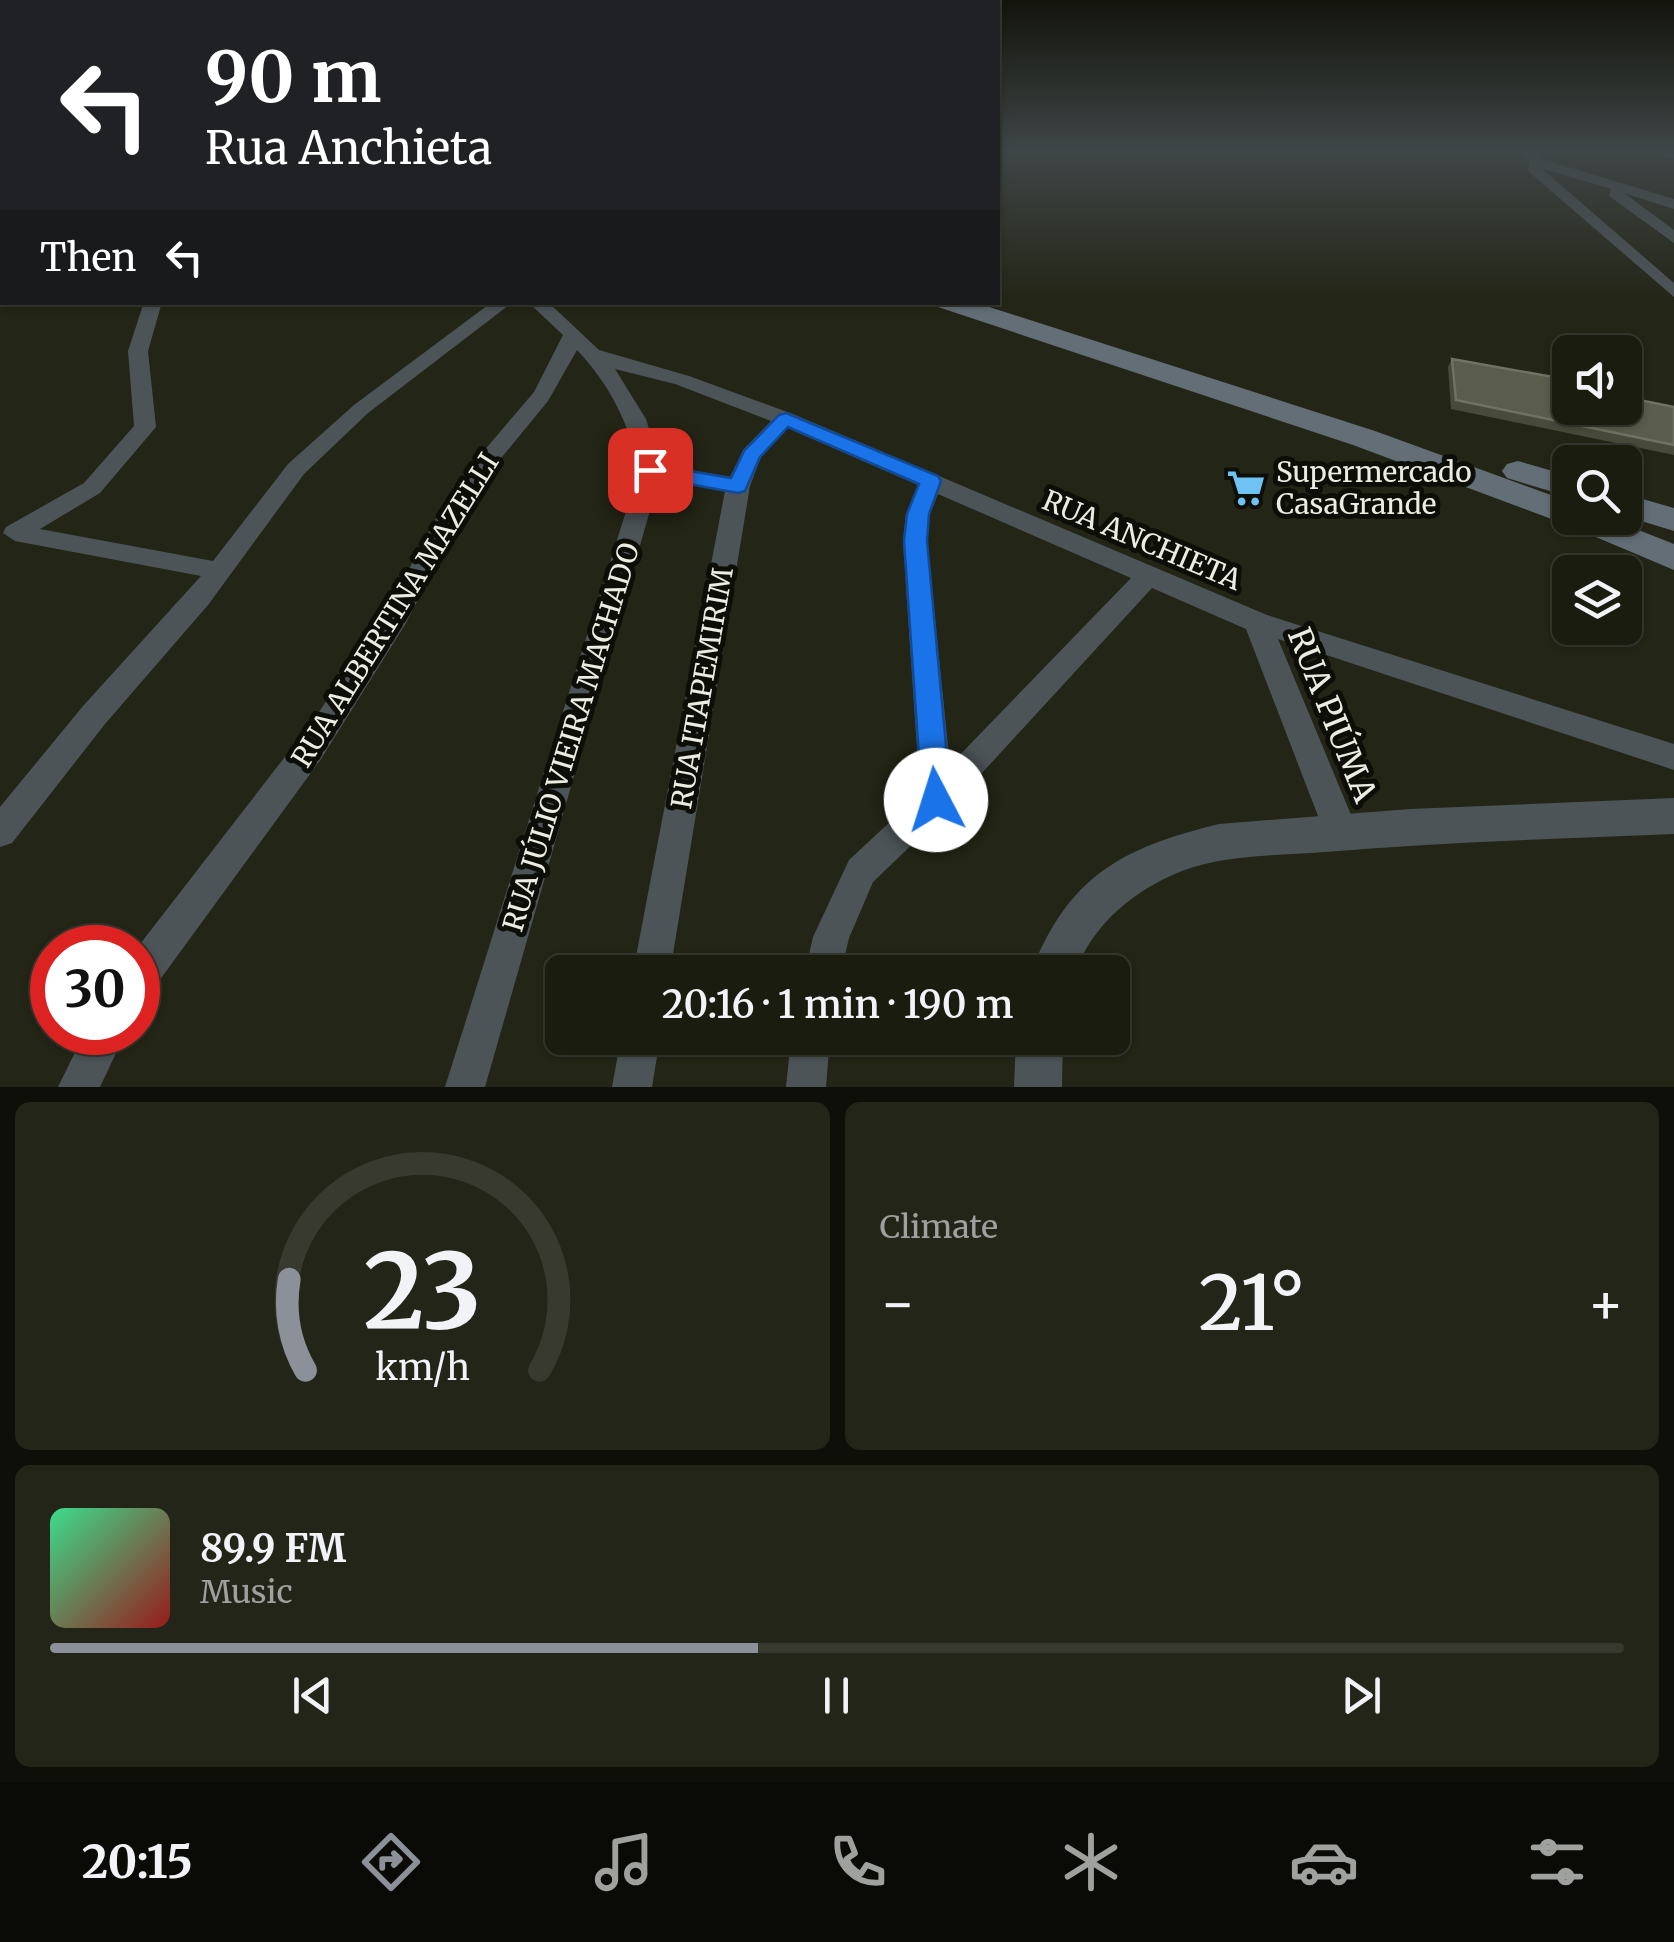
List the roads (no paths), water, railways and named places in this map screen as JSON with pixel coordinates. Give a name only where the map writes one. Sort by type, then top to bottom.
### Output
[{"type":"main road","points":[[1000,304],[1552,481]]},
{"type":"main road","points":[[957,305],[1364,438],[1552,507]]},
{"type":"main road","points":[[1642,510],[1674,520]]},
{"type":"main road","points":[[1619,535],[1674,558]]},
{"type":"street","points":[[1569,200],[1674,292]]},
{"type":"street","points":[[1622,200],[1674,238]]},
{"type":"street","points":[[7,534],[92,488],[145,427],[138,351],[152,305]]},
{"type":"street","points":[[0,832],[94,715],[220,571],[308,458],[360,409],[500,305]]},
{"type":"street","points":[[540,305],[596,354],[634,413],[650,470],[738,486]]},
{"type":"street","name":"RUA ALBERTINA MAZELLI","points":[[160,945],[266,812],[376,648],[466,487],[546,392],[568,354],[573,334]]},
{"type":"street","name":"RUA ANCHIETA","points":[[596,354],[624,366],[682,380],[786,419],[1258,622],[1674,757]]},
{"type":"street","name":"RUA ITAPEMIRIM","points":[[655,955],[738,486],[751,455],[786,419]]},
{"type":"street","name":"RUA JÚLIO VIEIRA MACHADO","points":[[464,1087],[650,470]]},
{"type":"street","points":[[930,481],[918,514],[915,541],[936,800]]},
{"type":"street","points":[[7,534],[63,539],[220,571]]},
{"type":"street","points":[[827,955],[831,936],[861,871],[936,800],[1148,576]]},
{"type":"street","name":"RUA PIÚMA","points":[[1258,622],[1342,834]]},
{"type":"street","points":[[1057,955],[1081,918],[1129,874],[1190,849],[1219,842],[1410,827],[1674,816]]},
{"type":"street","points":[[78,1087],[95,1055]]},
{"type":"street","points":[[632,1087],[637,1055]]},
{"type":"street","points":[[806,1087],[809,1055]]},
{"type":"street","points":[[1038,1087],[1039,1055]]},
{"type":"place","name":"Supermercado CasaGrande","points":[[1246,488]]}]
